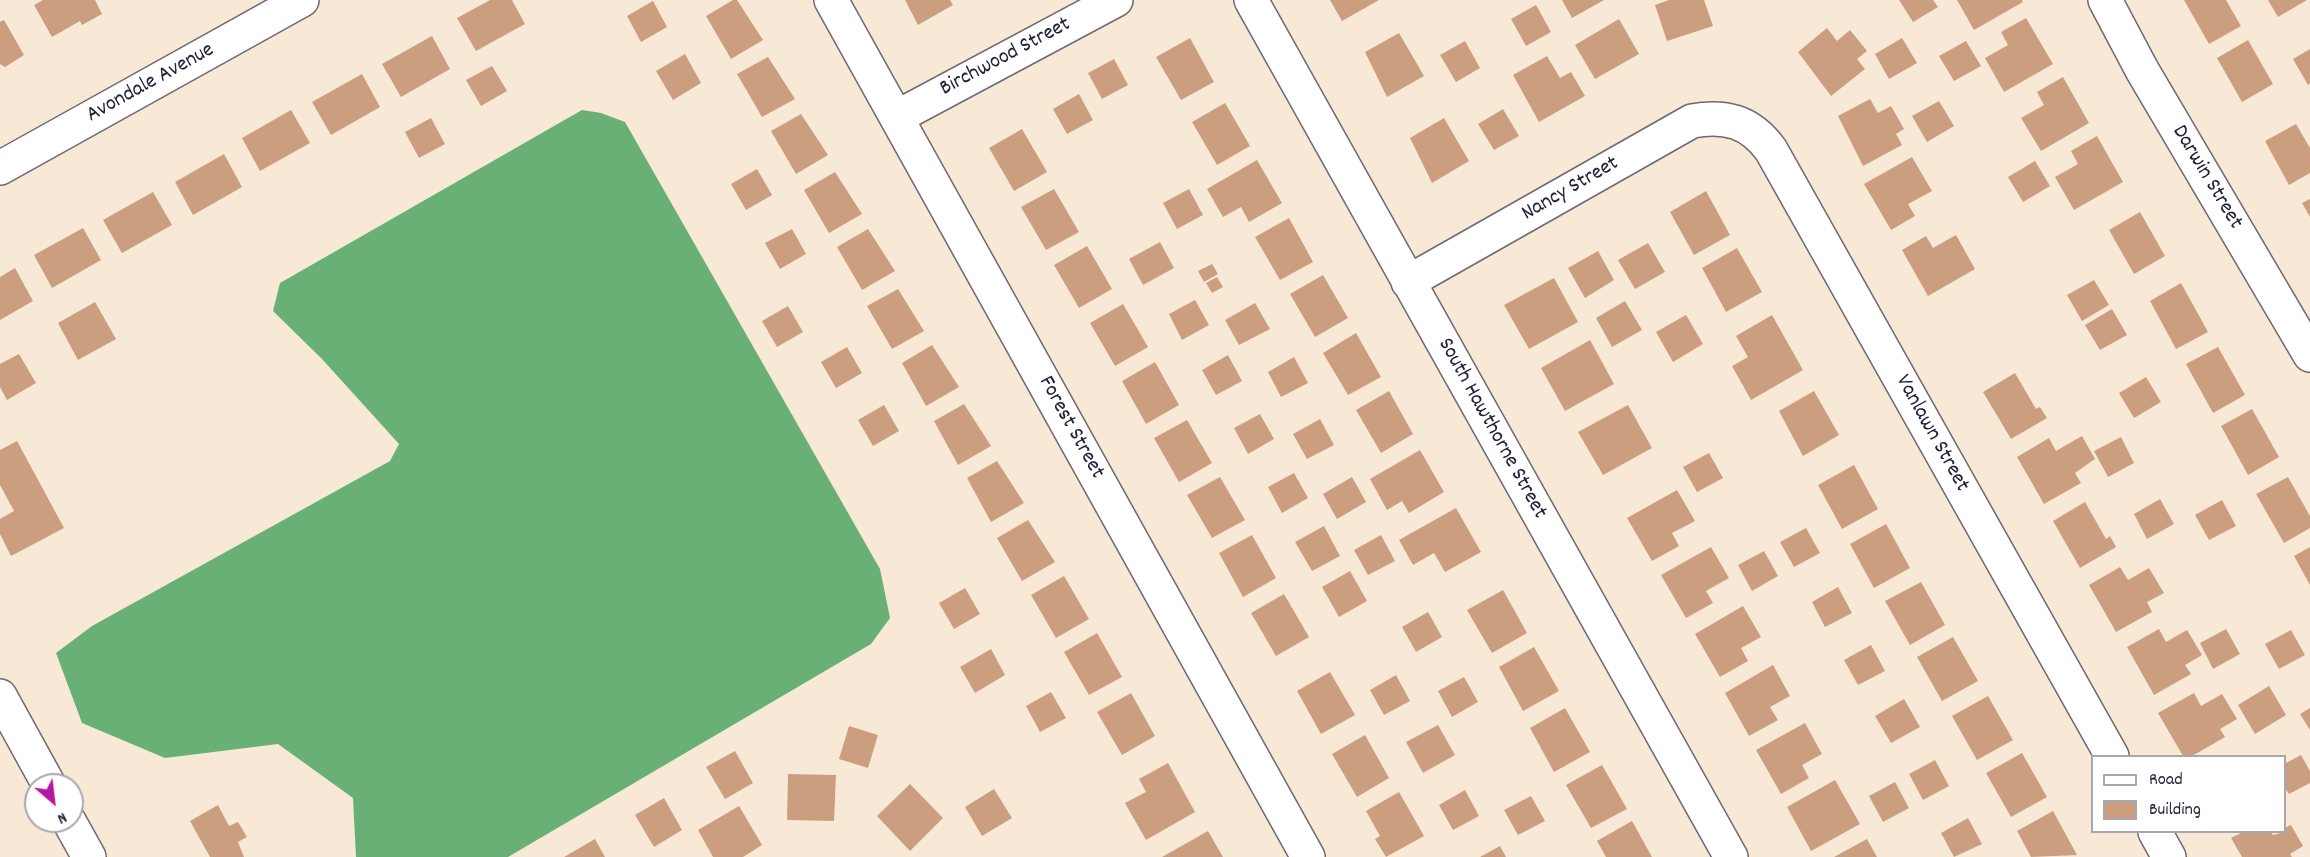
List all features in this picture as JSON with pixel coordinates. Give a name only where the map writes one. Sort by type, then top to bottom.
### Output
[{"type":"street","name":"Avondale Avenue","points":[[0,168],[302,0]]},
{"type":"street","name":"Forest Street","points":[[831,0],[1308,857]]},
{"type":"street","name":"Birchwood Street","points":[[897,117],[1116,0]]},
{"type":"street","name":"South Hawthorne Street","points":[[1251,0],[1731,857]]},
{"type":"street","name":"Darwin Street","points":[[2105,0],[2142,70],[2310,355]]},
{"type":"street","name":"Nancy Street","points":[[1408,282],[1692,121],[1714,117],[1738,122]]},
{"type":"street","name":"Vanlawn Street","points":[[1738,122],[1750,128],[1771,150],[2111,755]]},
{"type":"street","points":[[0,696],[43,773]]},
{"type":"street","points":[[76,833],[89,857]]},
{"type":"street","points":[[2156,833],[2169,857]]},
{"type":"green space","points":[[582,110],[601,113],[625,122],[880,569],[890,618],[871,644],[508,857],[356,857],[353,798],[278,744],[165,758],[82,723],[56,653],[92,626],[390,461],[399,444],[322,359],[273,311],[280,283]]},
{"type":"building","points":[[43,0],[95,0],[102,14],[82,25],[80,21],[52,37],[34,5]]},
{"type":"building","points":[[490,0],[512,0],[525,24],[476,51],[457,18]]},
{"type":"building","points":[[733,0],[737,0],[763,40],[731,59],[706,16]]},
{"type":"building","points":[[905,0],[950,0],[953,5],[918,25]]},
{"type":"building","points":[[1330,0],[1379,0],[1342,21]]},
{"type":"building","points":[[1562,0],[1604,0],[1572,18]]},
{"type":"building","points":[[1669,0],[1704,0],[1713,26],[1667,41],[1655,5]]},
{"type":"building","points":[[1899,0],[1933,0],[1938,7],[1913,22]]},
{"type":"building","points":[[1957,0],[2022,0],[2023,2],[1974,30]]},
{"type":"building","points":[[2184,0],[2226,0],[2241,26],[2209,44]]},
{"type":"building","points":[[2268,0],[2307,0],[2278,17]]},
{"type":"building","points":[[653,1],[667,27],[641,42],[627,16]]},
{"type":"building","points":[[1536,5],[1551,32],[1526,46],[1511,19]]},
{"type":"building","points":[[2026,18],[2053,64],[2004,92],[1985,58],[2008,45],[2001,32]]},
{"type":"building","points":[[1619,19],[1639,54],[1595,79],[1575,45]]},
{"type":"building","points":[[4,20],[24,55],[5,67],[0,64],[0,22]]},
{"type":"building","points":[[1827,28],[1837,41],[1850,30],[1867,51],[1857,59],[1865,69],[1831,96],[1798,52]]},
{"type":"building","points":[[1399,33],[1424,76],[1387,97],[1365,52]]},
{"type":"building","points":[[432,36],[450,69],[401,97],[382,64]]},
{"type":"building","points":[[1190,38],[1214,82],[1181,100],[1156,57]]},
{"type":"building","points":[[1902,38],[1917,63],[1889,79],[1875,54]]},
{"type":"building","points":[[2248,40],[2273,84],[2242,102],[2217,58]]},
{"type":"building","points":[[1465,41],[1480,68],[1456,82],[1440,55]]},
{"type":"building","points":[[1966,41],[1981,66],[1954,81],[1939,56]]},
{"type":"building","points":[[2310,49],[2310,83],[2308,85],[2293,59]]},
{"type":"building","points":[[685,54],[701,83],[673,100],[656,71]]},
{"type":"building","points":[[1547,56],[1560,78],[1571,72],[1585,96],[1539,122],[1513,75]]},
{"type":"building","points":[[768,57],[795,99],[762,117],[737,74]]},
{"type":"building","points":[[1114,59],[1128,85],[1102,99],[1088,73]]},
{"type":"building","points":[[492,66],[507,91],[481,106],[466,80]]},
{"type":"building","points":[[362,74],[380,107],[331,135],[312,102]]},
{"type":"building","points":[[2063,77],[2089,123],[2041,151],[2021,118],[2044,105],[2037,92]]},
{"type":"building","points":[[1079,94],[1093,120],[1067,134],[1053,109]]},
{"type":"building","points":[[1870,99],[1878,113],[1891,106],[1904,129],[1896,134],[1902,145],[1863,166],[1838,116]]},
{"type":"building","points":[[1939,101],[1954,126],[1927,142],[1912,116]]},
{"type":"building","points":[[1225,103],[1250,146],[1217,165],[1192,122]]},
{"type":"building","points":[[1503,109],[1519,136],[1494,150],[1478,124]]},
{"type":"building","points":[[291,110],[310,143],[260,171],[242,138]]},
{"type":"building","points":[[801,114],[828,155],[796,174],[771,131]]},
{"type":"building","points":[[431,118],[445,144],[419,158],[405,132]]},
{"type":"building","points":[[1444,118],[1469,161],[1432,183],[1410,138]]},
{"type":"building","points":[[2296,124],[2310,148],[2310,173],[2289,185],[2265,141]]},
{"type":"building","points":[[1022,129],[1047,172],[1014,191],[989,148]]},
{"type":"building","points":[[2097,136],[2123,182],[2074,210],[2055,177],[2078,164],[2071,151]]},
{"type":"building","points":[[224,154],[242,187],[193,215],[175,182]]},
{"type":"building","points":[[1912,157],[1932,191],[1908,204],[1915,216],[1891,230],[1864,184]]},
{"type":"building","points":[[1257,160],[1282,203],[1249,222],[1241,207],[1223,217],[1207,189]]},
{"type":"building","points":[[2035,161],[2050,186],[2023,202],[2008,177]]},
{"type":"building","points":[[757,169],[772,195],[746,210],[731,184]]},
{"type":"building","points":[[835,172],[862,214],[829,233],[804,190]]},
{"type":"building","points":[[1054,189],[1079,232],[1046,250],[1021,207]]},
{"type":"building","points":[[1189,189],[1203,215],[1177,229],[1163,203]]},
{"type":"building","points":[[1706,191],[1730,235],[1694,255],[1670,212]]},
{"type":"building","points":[[153,192],[172,225],[122,253],[103,220]]},
{"type":"building","points":[[2310,199],[2310,217],[2302,203]]},
{"type":"building","points":[[2140,212],[2165,256],[2134,274],[2109,230]]},
{"type":"building","points":[[1289,218],[1313,262],[1280,280],[1255,237]]},
{"type":"building","points":[[83,228],[101,260],[52,288],[34,255]]},
{"type":"building","points":[[792,229],[806,254],[780,269],[765,243]]},
{"type":"building","points":[[868,229],[895,271],[862,290],[837,247]]},
{"type":"building","points":[[1956,235],[1975,269],[1928,296],[1902,250],[1926,236],[1933,248]]},
{"type":"building","points":[[1160,242],[1174,268],[1143,285],[1129,259]]},
{"type":"building","points":[[1648,243],[1665,272],[1635,289],[1618,260]]},
{"type":"building","points":[[1087,246],[1112,289],[1079,308],[1054,265]]},
{"type":"building","points":[[1737,248],[1762,292],[1726,312],[1702,268]]},
{"type":"building","points":[[1598,251],[1614,280],[1585,298],[1568,268]]},
{"type":"building","points":[[1212,264],[1218,274],[1204,282],[1198,271]]},
{"type":"building","points":[[15,268],[33,301],[0,320],[0,277]]},
{"type":"building","points":[[1323,275],[1348,318],[1315,337],[1290,294]]},
{"type":"building","points":[[1217,277],[1223,287],[1212,293],[1206,283]]},
{"type":"building","points":[[1554,278],[1578,322],[1529,349],[1504,305]]},
{"type":"building","points":[[2094,280],[2109,305],[2082,321],[2067,295]]},
{"type":"building","points":[[2181,283],[2208,332],[2176,349],[2150,301]]},
{"type":"building","points":[[898,289],[924,331],[892,349],[867,306]]},
{"type":"building","points":[[1195,300],[1209,325],[1182,340],[1169,314]]},
{"type":"building","points":[[1625,301],[1642,330],[1612,347],[1596,318]]},
{"type":"building","points":[[95,302],[116,339],[78,360],[58,323]]},
{"type":"building","points":[[1255,303],[1270,329],[1239,345],[1225,320]]},
{"type":"building","points":[[1123,304],[1148,347],[1115,366],[1090,323]]},
{"type":"building","points":[[788,306],[803,332],[777,347],[762,321]]},
{"type":"building","points":[[2112,309],[2127,335],[2100,350],[2085,325]]},
{"type":"building","points":[[1686,315],[1703,344],[1673,362],[1656,332]]},
{"type":"building","points":[[1772,315],[1803,370],[1751,400],[1732,366],[1748,357],[1736,336]]},
{"type":"building","points":[[1356,333],[1381,377],[1348,395],[1323,353]]},
{"type":"building","points":[[1590,340],[1614,384],[1565,411],[1541,368]]},
{"type":"building","points":[[932,345],[959,387],[926,406],[902,363]]},
{"type":"building","points":[[847,347],[862,373],[836,388],[821,362]]},
{"type":"building","points":[[2218,347],[2245,395],[2213,413],[2186,364]]},
{"type":"building","points":[[19,354],[36,383],[7,400],[0,387],[0,364]]},
{"type":"building","points":[[1228,355],[1242,381],[1216,395],[1202,370]]},
{"type":"building","points":[[1294,357],[1308,383],[1281,397],[1268,372]]},
{"type":"building","points":[[1155,362],[1179,405],[1146,424],[1122,381]]},
{"type":"building","points":[[2015,373],[2036,409],[2040,407],[2047,418],[2011,439],[1983,392]]},
{"type":"building","points":[[2146,377],[2161,402],[2134,418],[2119,393]]},
{"type":"building","points":[[1389,391],[1413,434],[1381,453],[1356,410]]},
{"type":"building","points":[[1814,391],[1839,435],[1803,456],[1779,411]]},
{"type":"building","points":[[964,404],[991,446],[958,465],[934,421]]},
{"type":"building","points":[[884,405],[899,431],[873,446],[858,420]]},
{"type":"building","points":[[1628,405],[1652,448],[1603,475],[1578,432]]},
{"type":"building","points":[[2252,409],[2279,457],[2248,475],[2221,426]]},
{"type":"building","points":[[1260,414],[1274,439],[1248,454],[1234,428]]},
{"type":"building","points":[[1320,419],[1334,445],[1307,459],[1293,434]]},
{"type":"building","points":[[1187,420],[1212,463],[1179,482],[1154,438]]},
{"type":"building","points":[[2082,436],[2095,459],[2075,473],[2081,483],[2044,504],[2017,457],[2049,438],[2056,451]]},
{"type":"building","points":[[2121,437],[2134,463],[2108,477],[2094,451]]},
{"type":"building","points":[[17,441],[64,528],[11,556],[0,534],[0,519],[14,511],[0,485],[0,450]]},
{"type":"building","points":[[1420,450],[1444,492],[1409,513],[1402,501],[1387,510],[1370,479]]},
{"type":"building","points":[[1709,453],[1723,478],[1697,492],[1683,467]]},
{"type":"building","points":[[997,461],[1024,503],[991,522],[967,478]]},
{"type":"building","points":[[1854,465],[1878,509],[1842,529],[1818,485]]},
{"type":"building","points":[[1294,473],[1308,498],[1282,513],[1268,487]]},
{"type":"building","points":[[1220,477],[1245,520],[1212,538],[1187,495]]},
{"type":"building","points":[[1352,477],[1366,502],[1337,519],[1323,494]]},
{"type":"building","points":[[2288,477],[2310,516],[2310,528],[2284,543],[2256,494]]},
{"type":"building","points":[[1677,490],[1695,521],[1672,533],[1679,546],[1652,561],[1627,518]]},
{"type":"building","points":[[2160,499],[2174,524],[2147,539],[2134,514]]},
{"type":"building","points":[[2222,500],[2236,526],[2209,540],[2195,515]]},
{"type":"building","points":[[2085,502],[2106,539],[2110,536],[2116,547],[2080,568],[2053,521]]},
{"type":"building","points":[[1456,508],[1481,552],[1445,572],[1434,553],[1413,565],[1399,540]]},
{"type":"building","points":[[1028,520],[1055,562],[1022,581],[997,538]]},
{"type":"building","points":[[1886,524],[1910,568],[1874,588],[1850,544]]},
{"type":"building","points":[[1324,526],[1340,556],[1312,571],[1295,542]]},
{"type":"building","points":[[1806,528],[1820,553],[1794,567],[1780,542]]},
{"type":"building","points":[[1252,535],[1276,578],[1243,597],[1219,553]]},
{"type":"building","points":[[1381,535],[1395,561],[1368,575],[1354,550]]},
{"type":"building","points":[[1711,547],[1729,578],[1706,591],[1713,603],[1686,618],[1661,575]]},
{"type":"building","points":[[2310,547],[2310,585],[2294,556]]},
{"type":"building","points":[[1764,551],[1778,576],[1752,591],[1738,565]]},
{"type":"building","points":[[2120,567],[2128,580],[2149,568],[2164,593],[2147,602],[2152,612],[2116,632],[2089,585]]},
{"type":"building","points":[[1350,571],[1367,601],[1339,617],[1322,587]]},
{"type":"building","points":[[1064,576],[1089,619],[1056,638],[1031,595]]},
{"type":"building","points":[[1921,582],[1945,625],[1910,645],[1885,601]]},
{"type":"building","points":[[1838,587],[1852,613],[1825,627],[1812,602]]},
{"type":"building","points":[[965,588],[980,614],[954,629],[939,603]]},
{"type":"building","points":[[1503,590],[1527,633],[1492,653],[1467,610]]},
{"type":"building","points":[[1284,594],[1309,637],[1276,656],[1251,613]]},
{"type":"building","points":[[1743,606],[1761,637],[1741,648],[1748,661],[1720,677],[1695,634]]},
{"type":"building","points":[[1428,612],[1442,637],[1416,652],[1402,627]]},
{"type":"building","points":[[2159,629],[2166,642],[2187,630],[2202,655],[2185,665],[2191,674],[2154,695],[2127,647]]},
{"type":"building","points":[[2226,629],[2240,654],[2213,669],[2200,643]]},
{"type":"building","points":[[2291,630],[2305,655],[2279,669],[2265,644]]},
{"type":"building","points":[[1097,633],[1122,677],[1089,695],[1064,652]]},
{"type":"building","points":[[1953,637],[1978,681],[1942,701],[1917,657]]},
{"type":"building","points":[[1871,645],[1885,671],[1858,685],[1844,660]]},
{"type":"building","points":[[1534,647],[1559,691],[1523,711],[1499,667]]},
{"type":"building","points":[[991,649],[1005,675],[975,693],[960,667]]},
{"type":"building","points":[[1773,665],[1790,696],[1770,707],[1778,720],[1749,736],[1725,693]]},
{"type":"building","points":[[1330,672],[1355,715],[1321,734],[1297,691]]},
{"type":"building","points":[[1396,675],[1410,701],[1384,715],[1370,690]]},
{"type":"building","points":[[1464,677],[1478,702],[1452,717],[1438,691]]},
{"type":"building","points":[[2269,686],[2286,715],[2255,734],[2238,705]]},
{"type":"building","points":[[1051,692],[1066,718],[1040,732],[1026,706]]},
{"type":"building","points":[[1131,693],[1155,736],[1122,755],[1097,712]]},
{"type":"building","points":[[2194,693],[2201,706],[2222,694],[2237,719],[2220,729],[2225,737],[2194,755],[2182,755],[2158,713]]},
{"type":"building","points":[[1988,696],[2013,740],[1977,760],[1952,716]]},
{"type":"building","points":[[1904,699],[1920,727],[1891,743],[1875,716]]},
{"type":"building","points":[[1565,708],[1590,752],[1554,772],[1530,728]]},
{"type":"building","points":[[2310,708],[2310,730],[2300,714]]},
{"type":"building","points":[[1805,723],[1822,754],[1802,765],[1809,778],[1781,794],[1756,750]]},
{"type":"building","points":[[1438,725],[1455,755],[1423,773],[1406,742]]},
{"type":"building","points":[[849,726],[878,735],[868,768],[839,759]]},
{"type":"building","points":[[1365,735],[1389,778],[1357,797],[1332,754]]},
{"type":"building","points":[[735,751],[753,783],[725,799],[706,767]]},
{"type":"building","points":[[2022,753],[2047,797],[2011,817],[1986,773]]},
{"type":"building","points":[[2301,755],[2310,771],[2310,783],[2289,794],[2286,790],[2286,763]]},
{"type":"building","points":[[1935,760],[1949,786],[1923,800],[1909,774]]},
{"type":"building","points":[[1168,763],[1195,812],[1146,840],[1125,803],[1146,792],[1139,779]]},
{"type":"building","points":[[1602,765],[1627,809],[1591,828],[1566,785]]},
{"type":"building","points":[[788,774],[836,775],[834,821],[787,820]]},
{"type":"building","points":[[1835,780],[1860,824],[1811,851],[1787,807]]},
{"type":"building","points":[[1895,782],[1909,808],[1883,822],[1869,796]]},
{"type":"building","points":[[910,784],[943,818],[910,851],[877,816]]},
{"type":"building","points":[[994,789],[1012,818],[982,836],[965,807]]},
{"type":"building","points":[[1465,790],[1479,816],[1453,830],[1439,805]]},
{"type":"building","points":[[1399,792],[1424,836],[1386,857],[1375,839],[1380,836],[1366,811]]},
{"type":"building","points":[[1531,796],[1545,821],[1518,835],[1504,810]]},
{"type":"building","points":[[664,798],[682,830],[654,847],[635,815]]},
{"type":"building","points":[[218,805],[229,826],[238,822],[247,837],[238,842],[244,857],[210,857],[190,821]]},
{"type":"building","points":[[739,806],[762,845],[743,857],[713,857],[698,830]]},
{"type":"building","points":[[2053,811],[2077,855],[2031,857],[2017,831]]},
{"type":"building","points":[[1968,818],[1982,844],[1954,857],[1941,833]]},
{"type":"building","points":[[1632,821],[1652,857],[1606,857],[1597,841]]},
{"type":"building","points":[[2291,825],[2303,846],[2290,854],[2292,857],[2242,857],[2231,838],[2241,833],[2272,833],[2273,835],[2286,833],[2286,827]]},
{"type":"building","points":[[1208,831],[1223,857],[1162,857]]},
{"type":"building","points":[[595,839],[605,857],[564,857]]},
{"type":"building","points":[[1867,839],[1877,857],[1834,857]]},
{"type":"building","points":[[1500,846],[1506,857],[1480,857]]}]
